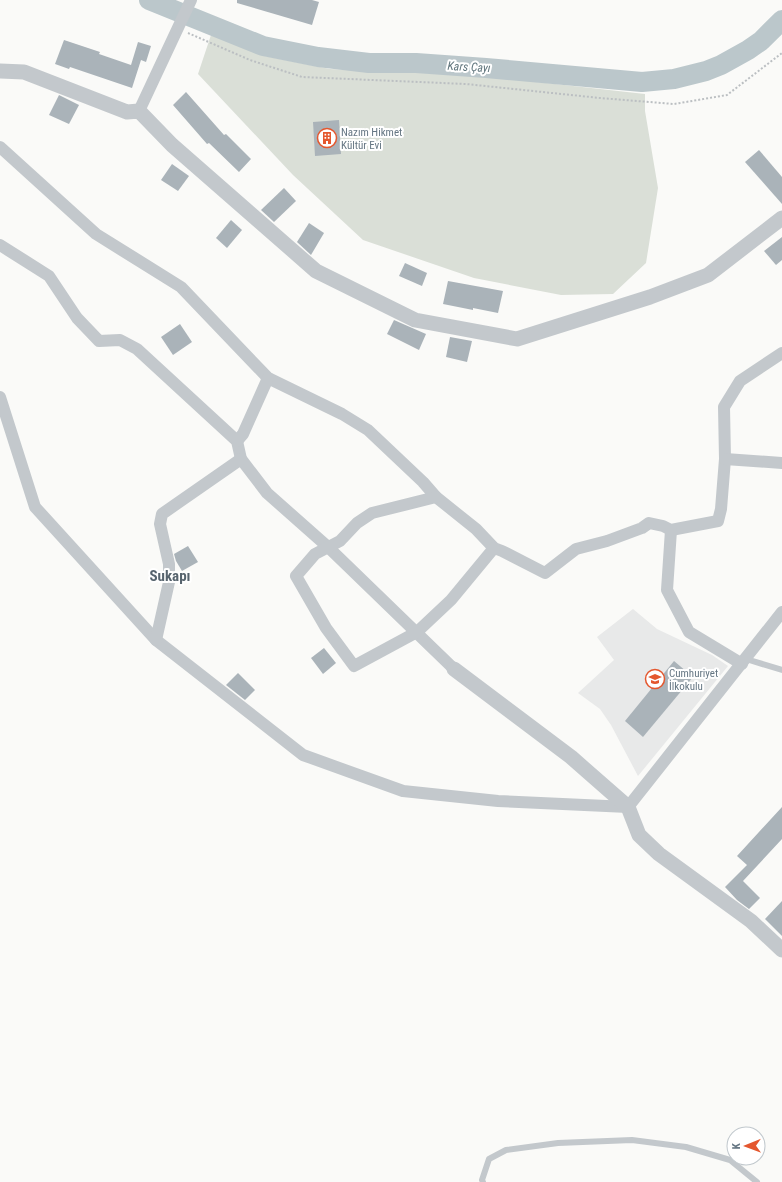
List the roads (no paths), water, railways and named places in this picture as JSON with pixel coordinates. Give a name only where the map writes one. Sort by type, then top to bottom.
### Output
[{"type":"street","points":[[139,112],[191,0]]},
{"type":"street","points":[[0,71],[24,72],[127,112],[139,112],[172,145],[316,271],[415,320],[517,339],[650,297],[708,275],[782,218]]},
{"type":"street","points":[[0,147],[96,234],[182,287],[268,378],[342,414],[368,430],[423,482],[436,497],[476,529],[494,548],[502,550],[545,573],[576,549],[608,541],[642,528],[649,523],[671,530],[718,521],[721,509],[725,459],[724,407],[740,381],[782,353]]},
{"type":"street","points":[[0,245],[49,276],[76,318],[99,341],[120,340],[137,349],[237,442],[241,459],[267,493],[328,547],[418,632],[454,669],[571,757],[628,807],[638,835],[659,854],[751,921],[782,950]]},
{"type":"street","points":[[237,442],[243,434],[268,378]]},
{"type":"street","points":[[0,397],[35,507],[156,640],[303,755],[403,791],[498,801],[628,807]]},
{"type":"street","points":[[156,640],[170,582],[169,564],[160,524],[162,514],[241,459]]},
{"type":"street","points":[[725,459],[782,463]]},
{"type":"street","points":[[436,497],[372,513],[357,523],[340,541],[315,554],[296,576],[326,628],[354,666],[418,632],[451,600],[494,548]]},
{"type":"street","points":[[671,530],[668,590],[689,632],[744,661]]},
{"type":"street","points":[[628,807],[782,612]]},
{"type":"lane","points":[[744,661],[782,670]]},
{"type":"lane","points":[[483,1182],[482,1180],[489,1159],[506,1150],[558,1144],[632,1140],[686,1147],[730,1160],[757,1182]]},
{"type":"waterway","name":"Kars Çayı","points":[[149,0],[263,46],[318,57],[369,63],[416,63],[642,82],[674,79],[706,71],[721,65],[761,41],[782,20]]},
{"type":"place","name":"Nazım Hikmet Kültür Evi","points":[[327,138]]},
{"type":"place","name":"Cumhuriyet İlkokulu","points":[[655,679]]},
{"type":"district","name":"Sukapı","points":[[170,576]]}]
